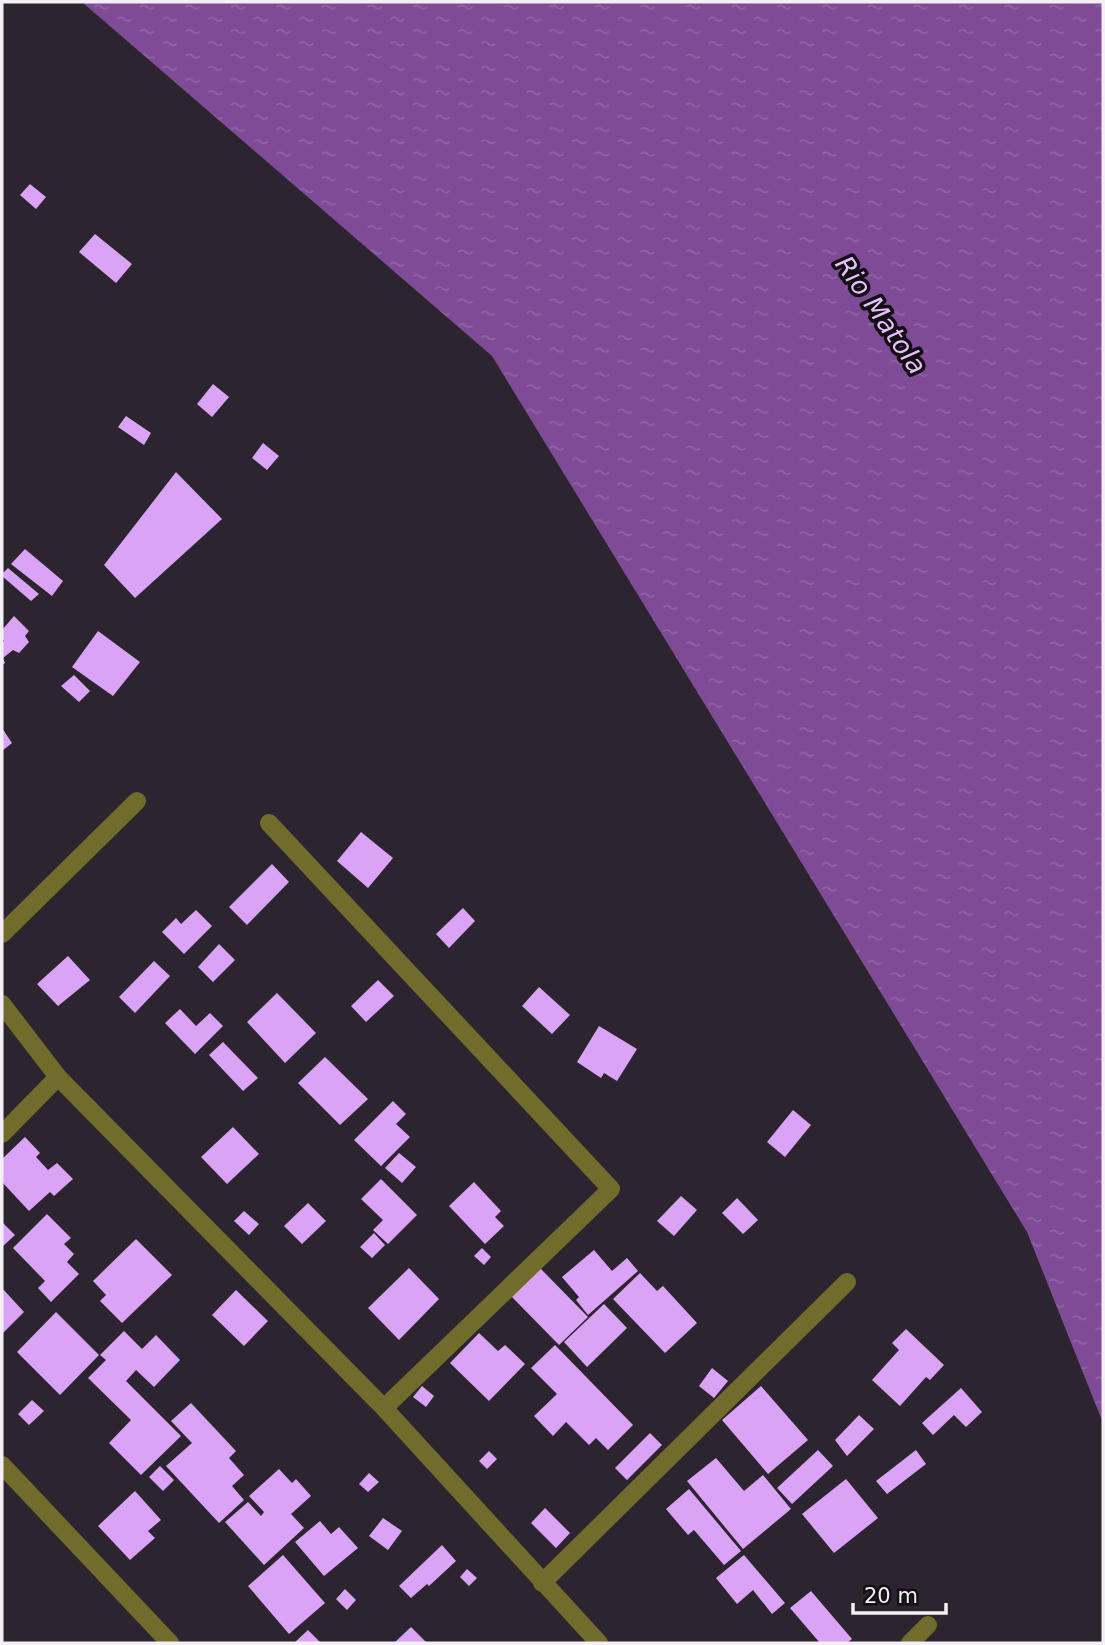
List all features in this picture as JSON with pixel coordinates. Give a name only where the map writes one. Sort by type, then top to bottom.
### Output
[{"type":"street","points":[[2,934],[138,801]]},
{"type":"street","points":[[269,823],[611,1189],[384,1408]]},
{"type":"street","points":[[2,1004],[58,1077],[384,1408],[599,1643]]},
{"type":"street","points":[[2,1134],[58,1077]]},
{"type":"street","points":[[542,1583],[847,1282]]},
{"type":"street","points":[[2,1465],[170,1643]]},
{"type":"street","points":[[910,1643],[929,1625]]},
{"type":"water","name":"Rio Matola","points":[[82,2],[1103,2],[1103,1423],[1027,1232],[492,356]]},
{"type":"building","points":[[30,184],[46,197],[36,209],[20,195]]},
{"type":"building","points":[[95,234],[132,264],[116,283],[79,252]]},
{"type":"building","points":[[213,384],[229,397],[212,417],[197,404]]},
{"type":"building","points":[[126,416],[151,433],[144,445],[118,427]]},
{"type":"building","points":[[263,443],[279,456],[267,470],[252,458]]},
{"type":"building","points":[[176,472],[222,519],[135,598],[104,565]]},
{"type":"building","points":[[25,549],[63,581],[52,596],[11,564]]},
{"type":"building","points":[[8,568],[39,594],[31,601],[2,576]]},
{"type":"building","points":[[14,616],[29,631],[25,636],[29,642],[19,653],[13,650],[3,658],[5,663],[2,665],[2,630]]},
{"type":"building","points":[[98,631],[140,662],[113,696],[72,667]]},
{"type":"building","points":[[74,675],[90,691],[79,702],[61,686]]},
{"type":"building","points":[[2,728],[12,743],[2,751]]},
{"type":"building","points":[[361,832],[393,858],[368,888],[337,861]]},
{"type":"building","points":[[272,864],[289,882],[247,925],[229,907]]},
{"type":"building","points":[[463,908],[475,921],[449,948],[436,934]]},
{"type":"building","points":[[196,910],[212,926],[184,954],[162,932],[176,918],[181,924]]},
{"type":"building","points":[[219,944],[235,960],[213,982],[198,967]]},
{"type":"building","points":[[68,956],[90,980],[58,1006],[37,984]]},
{"type":"building","points":[[154,961],[170,976],[135,1013],[119,997]]},
{"type":"building","points":[[378,980],[394,996],[366,1022],[351,1006]]},
{"type":"building","points":[[539,987],[570,1015],[552,1034],[522,1006]]},
{"type":"building","points":[[277,993],[316,1033],[285,1063],[247,1022]]},
{"type":"building","points":[[180,1009],[196,1026],[210,1013],[223,1026],[195,1054],[165,1023]]},
{"type":"building","points":[[599,1026],[637,1049],[617,1081],[604,1073],[601,1078],[577,1062]]},
{"type":"building","points":[[223,1042],[258,1078],[243,1091],[209,1055]]},
{"type":"building","points":[[325,1057],[368,1099],[340,1125],[298,1083]]},
{"type":"building","points":[[393,1101],[406,1114],[396,1124],[410,1137],[381,1166],[354,1140]]},
{"type":"building","points":[[793,1110],[811,1125],[785,1157],[767,1142]]},
{"type":"building","points":[[233,1127],[259,1154],[227,1184],[201,1157]]},
{"type":"building","points":[[25,1137],[40,1153],[36,1157],[48,1170],[57,1163],[73,1179],[54,1196],[50,1192],[29,1211],[2,1182],[2,1159]]},
{"type":"building","points":[[399,1153],[416,1167],[402,1183],[385,1168]]},
{"type":"building","points":[[381,1179],[417,1215],[388,1244],[373,1230],[383,1220],[361,1199]]},
{"type":"building","points":[[474,1182],[501,1211],[495,1217],[504,1226],[485,1244],[449,1206]]},
{"type":"building","points":[[681,1196],[697,1210],[674,1236],[657,1221]]},
{"type":"building","points":[[737,1198],[758,1220],[743,1234],[722,1213]]},
{"type":"building","points":[[308,1203],[326,1221],[302,1244],[284,1226]]},
{"type":"building","points":[[244,1211],[259,1224],[249,1235],[234,1221]]},
{"type":"building","points":[[47,1214],[71,1238],[64,1244],[74,1254],[67,1262],[79,1274],[51,1302],[38,1288],[45,1281],[13,1248]]},
{"type":"building","points":[[2,1222],[15,1235],[2,1247]]},
{"type":"building","points":[[374,1233],[385,1245],[372,1258],[360,1247]]},
{"type":"building","points":[[136,1239],[172,1275],[122,1323],[100,1301],[106,1295],[93,1281]]},
{"type":"building","points":[[482,1248],[491,1257],[484,1265],[474,1256]]},
{"type":"building","points":[[594,1250],[612,1271],[627,1258],[638,1271],[588,1315],[576,1300],[579,1297],[562,1277]]},
{"type":"building","points":[[409,1268],[439,1299],[399,1340],[368,1308]]},
{"type":"building","points":[[540,1268],[588,1317],[559,1345],[511,1296]]},
{"type":"building","points":[[640,1273],[657,1291],[663,1286],[697,1323],[665,1353],[613,1299]]},
{"type":"building","points":[[2,1288],[24,1312],[2,1334]]},
{"type":"building","points":[[236,1290],[268,1321],[244,1346],[212,1315]]},
{"type":"building","points":[[604,1304],[627,1328],[587,1367],[564,1342]]},
{"type":"building","points":[[56,1312],[99,1355],[60,1395],[17,1352]]},
{"type":"building","points":[[906,1329],[944,1365],[930,1380],[926,1377],[900,1406],[872,1380],[899,1350],[892,1343]]},
{"type":"building","points":[[124,1331],[142,1349],[156,1335],[180,1360],[154,1387],[136,1370],[126,1381],[181,1436],[141,1475],[109,1443],[131,1420],[88,1378],[106,1360],[100,1355]]},
{"type":"building","points":[[479,1333],[498,1351],[505,1345],[525,1364],[489,1401],[450,1363]]},
{"type":"building","points":[[555,1345],[633,1425],[608,1450],[596,1438],[589,1445],[566,1422],[553,1436],[534,1416],[557,1394],[531,1368]]},
{"type":"building","points":[[712,1368],[728,1381],[714,1398],[699,1386]]},
{"type":"building","points":[[422,1386],[434,1396],[426,1407],[413,1397]]},
{"type":"building","points":[[761,1386],[808,1440],[768,1474],[722,1420]]},
{"type":"building","points":[[961,1388],[982,1412],[966,1427],[954,1415],[933,1435],[922,1423]]},
{"type":"building","points":[[32,1400],[44,1411],[29,1425],[18,1414]]},
{"type":"building","points":[[191,1403],[236,1451],[229,1458],[244,1475],[232,1486],[244,1500],[219,1523],[166,1466],[192,1443],[171,1421]]},
{"type":"building","points":[[859,1415],[874,1429],[847,1456],[835,1440]]},
{"type":"building","points":[[650,1433],[662,1445],[627,1480],[615,1468]]},
{"type":"building","points":[[818,1450],[833,1466],[792,1504],[777,1488]]},
{"type":"building","points":[[916,1450],[926,1464],[887,1494],[876,1481]]},
{"type":"building","points":[[489,1451],[497,1459],[487,1469],[479,1461]]},
{"type":"building","points":[[716,1458],[744,1491],[763,1475],[791,1509],[743,1549],[687,1481]]},
{"type":"building","points":[[160,1466],[174,1480],[163,1491],[149,1477]]},
{"type":"building","points":[[279,1469],[292,1483],[296,1479],[311,1496],[291,1514],[304,1528],[264,1565],[225,1522],[248,1502],[261,1516],[264,1512],[249,1496]]},
{"type":"building","points":[[369,1473],[379,1482],[368,1492],[359,1484]]},
{"type":"building","points":[[846,1479],[878,1518],[834,1553],[802,1514]]},
{"type":"building","points":[[689,1489],[741,1551],[724,1565],[694,1530],[688,1535],[666,1509]]},
{"type":"building","points":[[135,1491],[161,1520],[148,1531],[155,1538],[130,1560],[98,1526]]},
{"type":"building","points":[[545,1508],[570,1533],[556,1548],[531,1523]]},
{"type":"building","points":[[383,1518],[402,1531],[388,1550],[369,1536]]},
{"type":"building","points":[[320,1521],[331,1534],[339,1527],[358,1548],[324,1576],[295,1542]]},
{"type":"building","points":[[442,1545],[456,1561],[429,1586],[427,1584],[411,1598],[399,1586]]},
{"type":"building","points":[[283,1555],[325,1603],[289,1634],[248,1586]]},
{"type":"building","points":[[744,1555],[785,1603],[772,1614],[753,1590],[737,1604],[716,1578]]},
{"type":"building","points":[[467,1569],[477,1578],[469,1586],[460,1577]]},
{"type":"building","points":[[345,1589],[356,1600],[347,1610],[336,1599]]},
{"type":"building","points":[[811,1591],[852,1639],[847,1643],[820,1643],[790,1608]]},
{"type":"building","points":[[411,1627],[427,1643],[394,1643]]},
{"type":"building","points":[[308,1630],[321,1643],[294,1643]]}]
